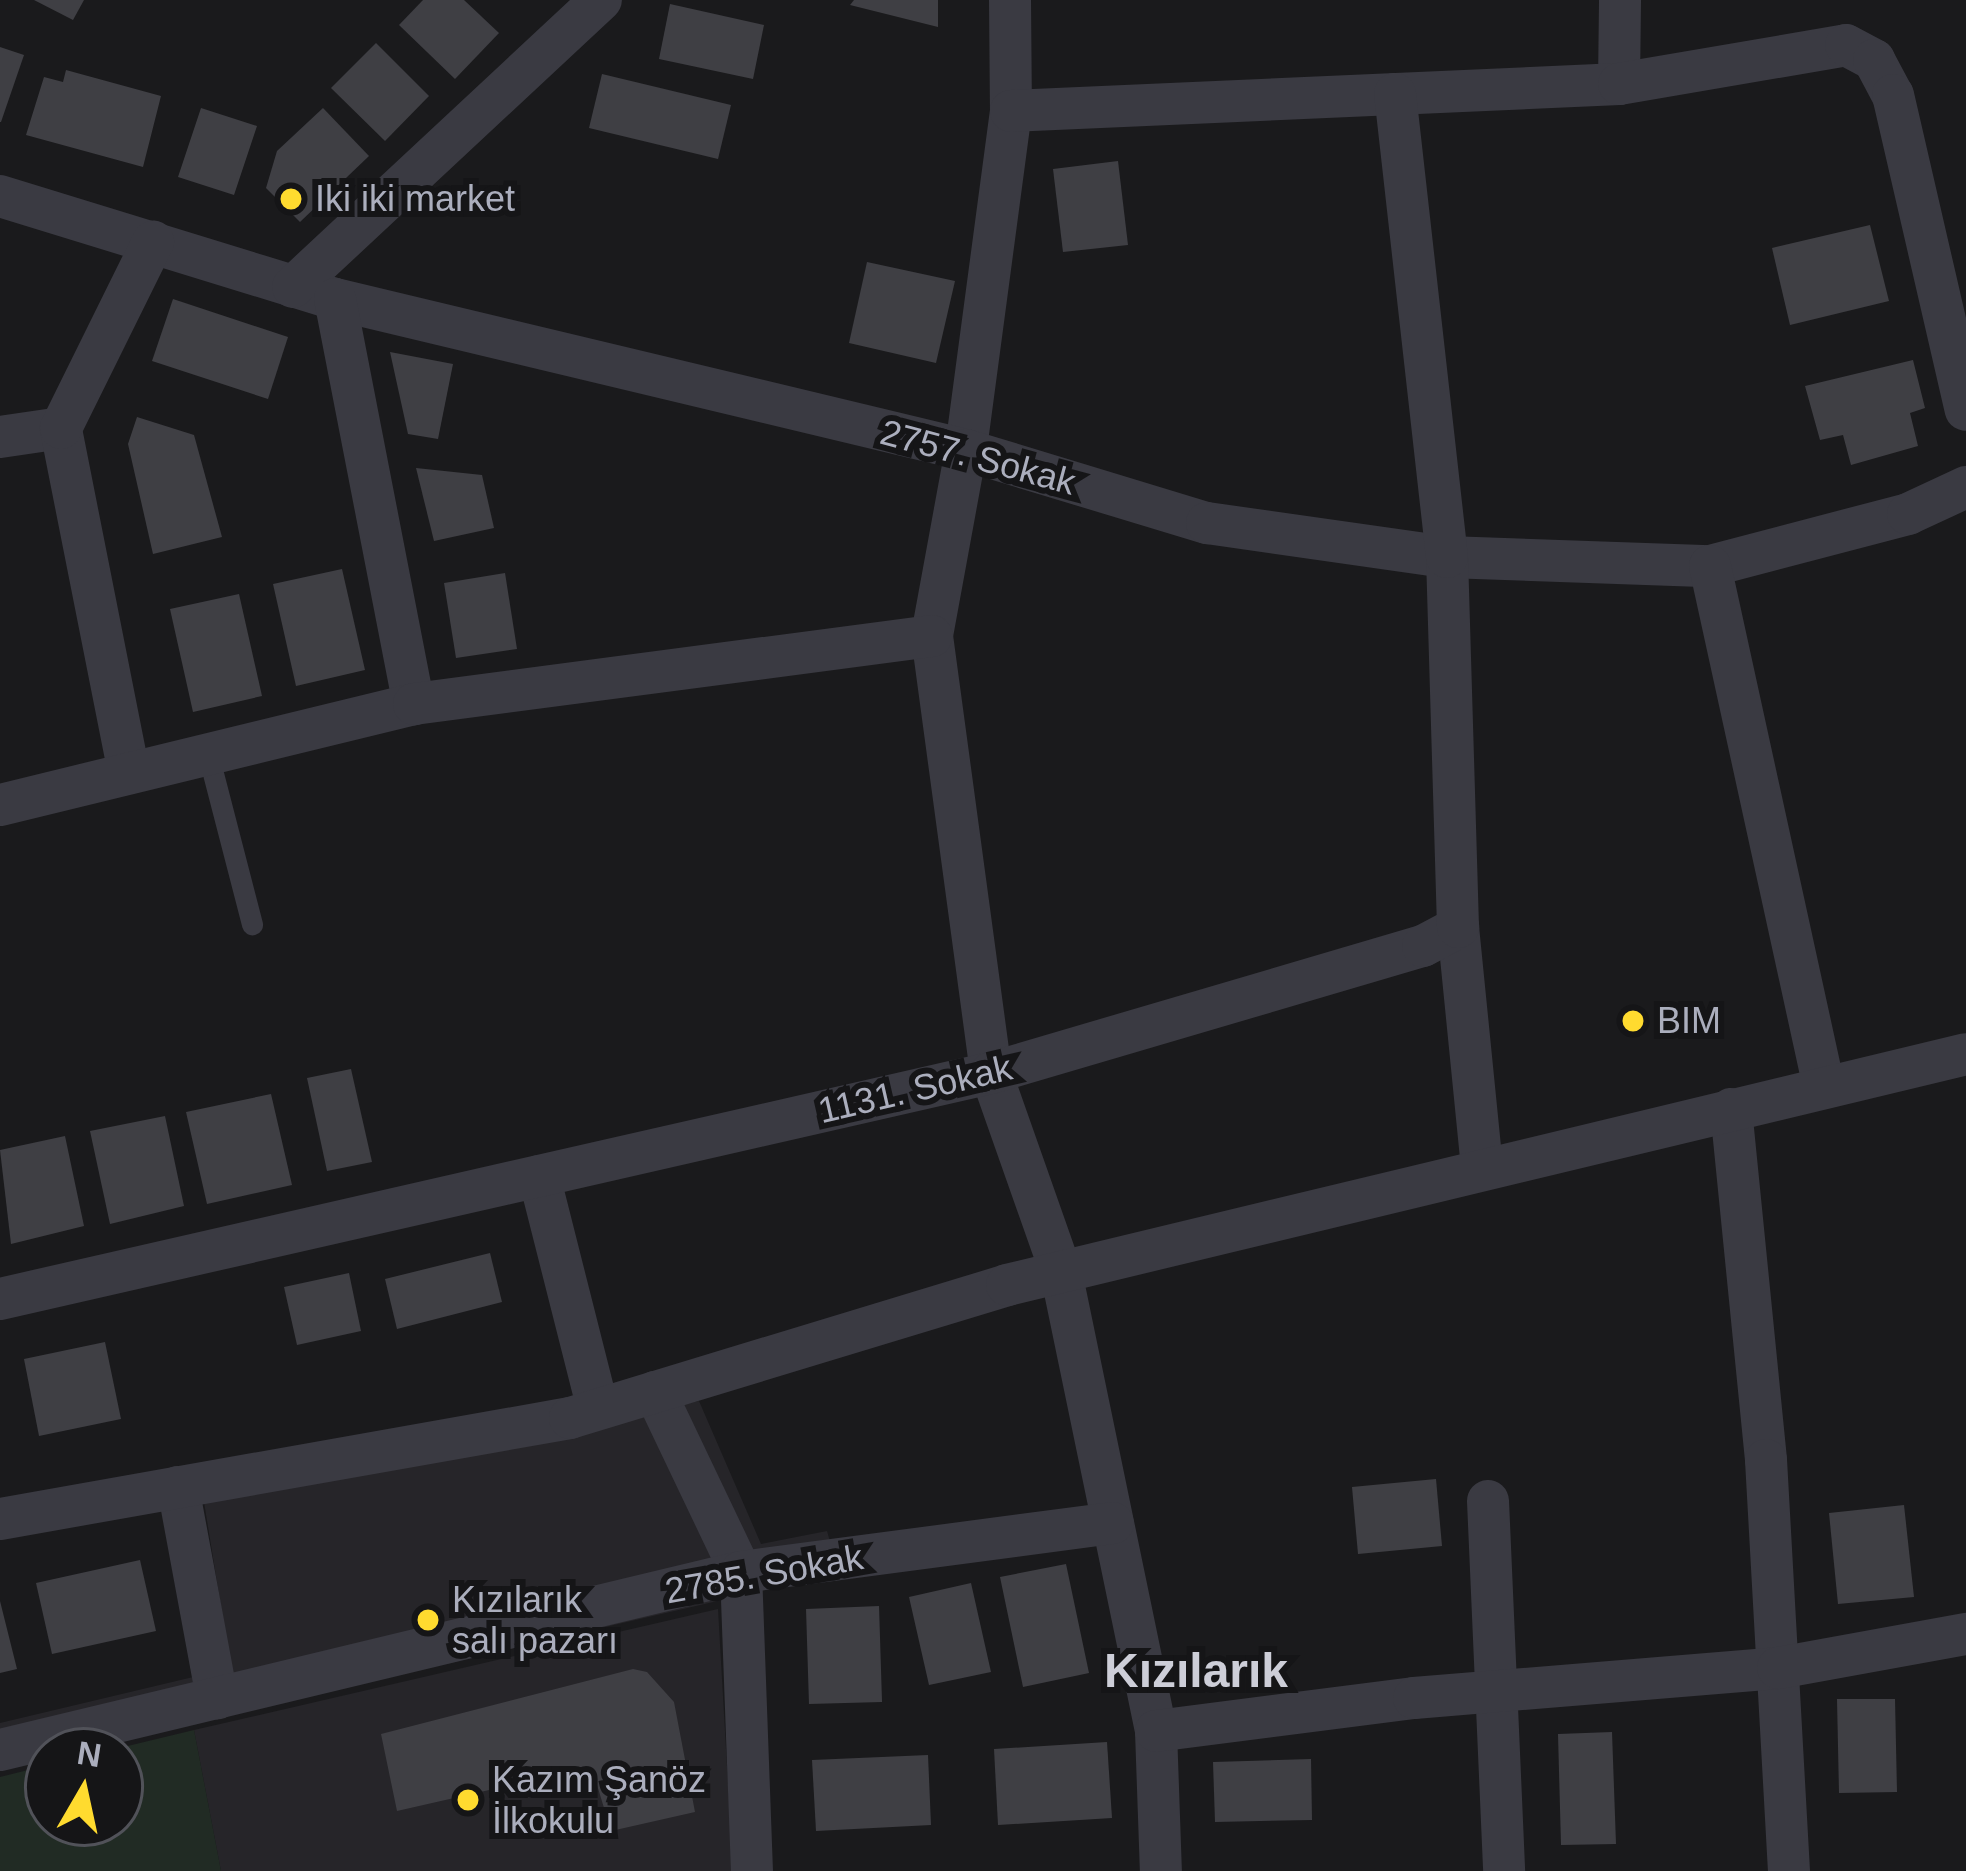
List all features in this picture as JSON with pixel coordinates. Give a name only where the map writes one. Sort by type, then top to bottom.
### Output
[{"type":"street","points":[[293,286],[601,0]]},
{"type":"street","points":[[1010,0],[1011,111],[966,451],[932,636],[992,1073],[1061,1272],[1156,1731],[1162,1871]]},
{"type":"street","points":[[1619,84],[1620,0]]},
{"type":"street","points":[[1011,111],[1619,84],[1846,45],[1874,60],[1893,95],[1966,410]]},
{"type":"street","points":[[1395,94],[1447,557],[1458,927],[1482,1167]]},
{"type":"street","name":"2757. Sokak","points":[[0,196],[335,299],[966,451],[1207,523],[1447,557],[1710,566],[1907,514],[1966,487]]},
{"type":"street","points":[[129,773],[61,428],[153,242]]},
{"type":"street","points":[[335,299],[414,704]]},
{"type":"street","points":[[0,437],[61,428]]},
{"type":"street","points":[[1710,566],[1824,1087]]},
{"type":"street","points":[[0,805],[414,704],[932,636]]},
{"type":"street","name":"1131. Sokak","points":[[0,1299],[992,1073],[1423,946],[1458,927]]},
{"type":"street","points":[[0,1519],[598,1409],[1061,1272],[1966,1054]]},
{"type":"street","points":[[1731,1109],[1778,1668],[1789,1871]]},
{"type":"street","points":[[539,1176],[598,1409]]},
{"type":"street","points":[[655,1392],[741,1572],[752,1871]]},
{"type":"street","points":[[178,1487],[217,1698]]},
{"type":"street","points":[[1488,1501],[1504,1871]]},
{"type":"street","name":"2785. Sokak","points":[[0,1750],[741,1572],[1113,1523]]},
{"type":"street","points":[[1156,1731],[1778,1668],[1966,1634]]},
{"type":"lane","points":[[208,754],[252,924]]},
{"type":"shaded area","name":"Kızılarık salı pazarı","points":[[699,1401],[761,1544],[827,1531],[839,1573],[144,1734],[144,1727],[24,1727],[24,1761],[0,1767],[0,1723],[231,1668],[204,1502]]},
{"type":"shaded area","name":"Kazım Şanöz İlkokulu","points":[[718,1609],[733,1871],[221,1871],[194,1730]]},
{"type":"shaded area","points":[[194,1730],[221,1871],[0,1871],[0,1777],[24,1771],[24,1847],[144,1847],[144,1742]]},
{"type":"building","points":[[34,0],[84,0],[73,20]]},
{"type":"building","points":[[423,0],[464,0],[499,33],[455,79],[399,25]]},
{"type":"building","points":[[854,0],[938,0],[938,27],[850,5]]},
{"type":"building","points":[[670,4],[764,25],[753,79],[659,59]]},
{"type":"building","points":[[376,43],[429,96],[385,141],[331,88]]},
{"type":"building","points":[[0,47],[24,55],[1,122],[0,122]]},
{"type":"building","points":[[66,70],[161,96],[143,167],[26,135],[44,77],[63,82]]},
{"type":"building","points":[[602,74],[731,105],[718,159],[589,128]]},
{"type":"building","points":[[201,108],[257,126],[234,195],[178,177]]},
{"type":"building","points":[[323,108],[369,156],[300,222],[266,188],[277,151]]},
{"type":"building","points":[[1118,161],[1128,245],[1063,252],[1053,169]]},
{"type":"building","points":[[1870,225],[1889,301],[1790,325],[1772,248]]},
{"type":"building","points":[[867,262],[955,281],[936,363],[849,343]]},
{"type":"building","points":[[173,299],[288,337],[268,399],[152,361]]},
{"type":"building","points":[[390,352],[453,364],[438,439],[408,434]]},
{"type":"building","points":[[1913,360],[1925,408],[1910,413],[1918,446],[1851,465],[1843,435],[1820,440],[1805,386]]},
{"type":"building","points":[[137,417],[194,435],[222,537],[153,554],[128,444]]},
{"type":"building","points":[[416,468],[482,475],[494,528],[434,541]]},
{"type":"building","points":[[342,569],[365,670],[296,686],[273,584]]},
{"type":"building","points":[[505,573],[517,649],[456,658],[444,583]]},
{"type":"building","points":[[239,594],[262,696],[193,712],[170,609]]},
{"type":"building","points":[[351,1069],[372,1162],[327,1171],[307,1078]]},
{"type":"building","points":[[271,1094],[292,1185],[207,1204],[186,1112]]},
{"type":"building","points":[[165,1116],[184,1206],[110,1224],[90,1131]]},
{"type":"building","points":[[65,1136],[84,1226],[11,1244],[0,1150]]},
{"type":"building","points":[[490,1253],[502,1302],[397,1329],[385,1279]]},
{"type":"building","points":[[349,1273],[361,1331],[297,1345],[284,1287]]},
{"type":"building","points":[[105,1342],[121,1419],[39,1436],[24,1359]]},
{"type":"building","points":[[1436,1479],[1442,1546],[1358,1554],[1352,1487]]},
{"type":"building","points":[[1904,1505],[1914,1597],[1838,1604],[1829,1513]]},
{"type":"building","points":[[140,1560],[156,1631],[52,1654],[36,1583]]},
{"type":"building","points":[[1066,1564],[1089,1673],[1023,1687],[1000,1577]]},
{"type":"building","points":[[971,1583],[991,1672],[929,1685],[909,1597]]},
{"type":"building","points":[[0,1601],[17,1669],[0,1673]]},
{"type":"building","points":[[879,1606],[882,1702],[809,1704],[806,1609]]},
{"type":"building","points":[[633,1669],[647,1672],[674,1702],[695,1812],[611,1831],[597,1785],[573,1771],[397,1811],[381,1734]]},
{"type":"building","points":[[1837,1699],[1895,1699],[1897,1792],[1839,1793]]},
{"type":"building","points":[[1612,1732],[1616,1844],[1561,1845],[1558,1734]]},
{"type":"building","points":[[1107,1742],[1112,1818],[998,1825],[994,1749]]},
{"type":"building","points":[[928,1755],[931,1825],[816,1831],[812,1760]]},
{"type":"building","points":[[1311,1759],[1312,1820],[1215,1822],[1213,1762]]},
{"type":"place","name":"Iki iki market","points":[[291,199]]},
{"type":"place","name":"BIM","points":[[1633,1021]]},
{"type":"place","name":"Kızılarık salı pazarı","points":[[428,1620]]},
{"type":"place","name":"Kazım Şanöz İlkokulu","points":[[468,1800]]},
{"type":"district","name":"Kızılarık","points":[[1196,1671]]}]
